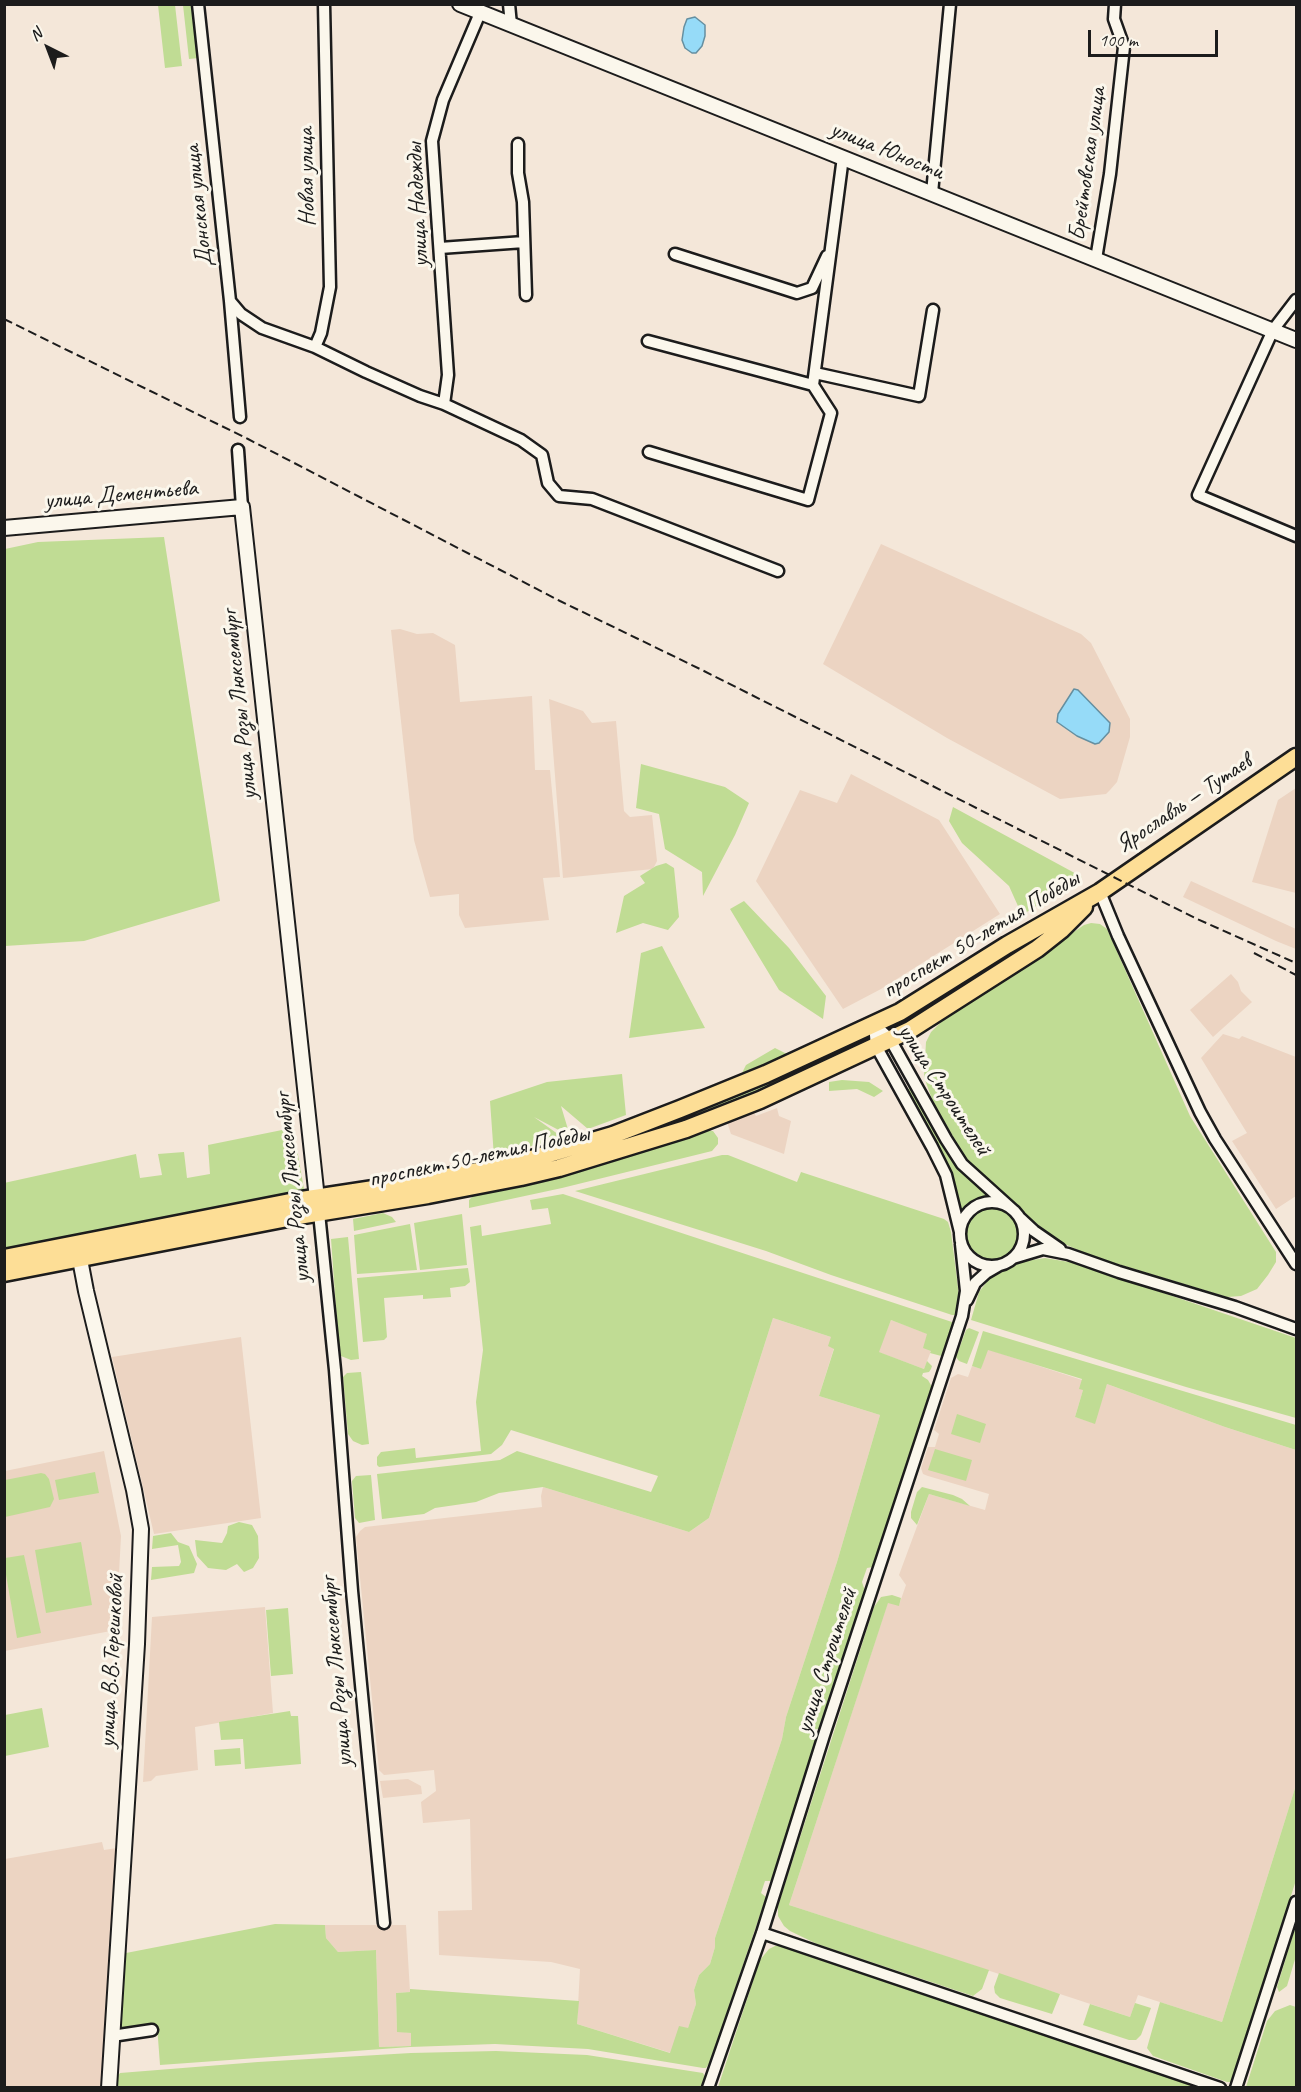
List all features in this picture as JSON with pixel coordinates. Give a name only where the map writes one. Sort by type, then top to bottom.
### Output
[{"type":"main road","name":"Ярославль — Тутаев","points":[[1100,892],[1296,757]]},
{"type":"main road","name":"проспект 50-летия Победы","points":[[318,1205],[474,1187],[559,1168],[706,1121],[760,1100],[883,1043],[942,1011],[1037,949],[1061,930],[1100,892]]},
{"type":"main road","name":"проспект 50-летия Победы","points":[[4,1273],[79,1251],[318,1205],[518,1163],[555,1154],[613,1135],[720,1094],[874,1024],[1100,892]]},
{"type":"main road","name":"проспект 50-летия Победы","points":[[4,1258],[79,1251]]},
{"type":"street","name":"Донская улица","points":[[198,4],[240,417]]},
{"type":"street","name":"Новая улица","points":[[315,347],[321,333],[330,287],[324,4]]},
{"type":"street","name":"улица Юности","points":[[460,4],[1296,340]]},
{"type":"street","points":[[509,4],[510,25]]},
{"type":"street","points":[[932,193],[950,4]]},
{"type":"street","name":"Брейтовская улица","points":[[1096,259],[1110,174],[1124,47],[1114,19],[1115,4]]},
{"type":"street","name":"улица Надежды","points":[[444,404],[448,375],[432,141],[443,100],[480,13]]},
{"type":"street","points":[[518,144],[518,173],[523,202],[526,295]]},
{"type":"street","points":[[649,452],[808,500],[831,413],[813,385],[843,158]]},
{"type":"street","points":[[440,248],[524,242]]},
{"type":"street","points":[[675,254],[797,293],[812,288],[832,244]]},
{"type":"street","points":[[1296,300],[1273,330],[1198,495],[1296,536]]},
{"type":"street","points":[[230,301],[253,324],[315,347],[522,440],[542,455],[548,483],[559,496],[592,500],[778,571]]},
{"type":"street","points":[[815,373],[919,396],[933,310]]},
{"type":"street","points":[[648,341],[813,385]]},
{"type":"street","name":"улица Розы Люксембург","points":[[238,450],[242,507],[335,1370],[352,1591],[384,1923]]},
{"type":"street","name":"улица Дементьева","points":[[4,528],[242,507]]},
{"type":"street","points":[[1100,892],[1123,947],[1200,1112],[1296,1264]]},
{"type":"street","name":"улица Строителей","points":[[874,1024],[940,1161],[960,1232]]},
{"type":"street","name":"улица Строителей","points":[[883,1043],[962,1164],[1039,1235],[1068,1254]]},
{"type":"street","points":[[1001,1264],[990,1266],[978,1263],[968,1255],[962,1244],[960,1232],[963,1219],[971,1210],[982,1204],[994,1202],[1005,1205],[1015,1213],[1022,1224],[1023,1236],[1020,1248],[1013,1258]]},
{"type":"street","name":"улица Строителей","points":[[708,2088],[762,1933],[965,1303],[962,1244]]},
{"type":"street","points":[[965,1303],[975,1283],[981,1277],[1013,1258],[1043,1249],[1068,1254],[1119,1272],[1234,1306],[1296,1329]]},
{"type":"street","name":"улица В.В.Терешковой","points":[[79,1251],[141,1529],[115,2035],[109,2088]]},
{"type":"street","points":[[1236,2088],[1296,1902]]},
{"type":"street","points":[[762,1933],[1220,2088]]},
{"type":"street","points":[[117,2061],[115,2035],[152,2030]]},
{"type":"shaded area","points":[[881,544],[1081,634],[1091,643],[1130,719],[1130,737],[1117,782],[1106,794],[1060,799],[947,738],[823,664]]},
{"type":"shaded area","points":[[400,629],[417,634],[433,633],[455,645],[460,702],[532,696],[535,770],[550,770],[560,877],[543,878],[549,920],[465,928],[459,915],[459,894],[430,897],[414,840],[391,630]]},
{"type":"shaded area","points":[[549,699],[583,711],[592,723],[616,721],[624,811],[630,817],[652,815],[657,861],[653,869],[563,878]]},
{"type":"shaded area","points":[[851,774],[939,820],[1000,914],[881,989],[843,1009],[756,881],[800,790],[837,803]]},
{"type":"shaded area","points":[[1296,788],[1296,893],[1252,882],[1278,800]]},
{"type":"shaded area","points":[[1191,881],[1296,929],[1296,949],[1183,897]]},
{"type":"shaded area","points":[[1231,974],[1238,982],[1241,991],[1252,1002],[1213,1037],[1190,1010]]},
{"type":"shaded area","points":[[1223,1034],[1239,1039],[1242,1036],[1296,1057],[1296,1196],[1276,1209],[1232,1141],[1247,1133],[1201,1058]]},
{"type":"shaded area","points":[[777,1108],[779,1116],[791,1121],[784,1154],[731,1134],[727,1122],[753,1111],[756,1116]]},
{"type":"shaded area","points":[[773,1318],[831,1337],[834,1348],[819,1396],[880,1415],[837,1562],[786,1717],[782,1739],[715,1938],[710,1964],[699,1975],[694,1990],[696,2004],[688,2028],[671,2053],[577,2024],[580,1969],[551,1962],[439,1955],[438,1911],[472,1910],[470,1819],[423,1823],[421,1802],[436,1791],[434,1770],[384,1775],[379,1770],[356,1537],[365,1527],[542,1507],[543,1487],[689,1532],[709,1518]]},
{"type":"shaded area","points":[[891,1320],[928,1334],[931,1351],[924,1369],[878,1352]]},
{"type":"shaded area","points":[[241,1337],[261,1518],[154,1534],[112,1357]]},
{"type":"shaded area","points":[[987,1349],[1082,1380],[1083,1390],[1075,1417],[1094,1423],[1107,1384],[1296,1450],[1296,1785],[1222,2022],[1138,1995],[1130,2017],[789,1905],[888,1602],[899,1605],[906,1585],[899,1575],[929,1494],[985,1510],[989,1494],[928,1476],[923,1474],[921,1468],[928,1447],[935,1447],[939,1434],[934,1430],[951,1378],[958,1374],[968,1377],[972,1366],[981,1369]]},
{"type":"shaded area","points":[[104,1451],[121,1536],[116,1630],[5,1651],[5,1471]]},
{"type":"shaded area","points":[[265,1607],[273,1713],[195,1727],[198,1770],[156,1776],[151,1781],[143,1782],[152,1617]]},
{"type":"shaded area","points":[[408,1779],[421,1786],[422,1794],[383,1798],[380,1781]]},
{"type":"shaded area","points":[[102,1842],[104,1850],[117,1848],[103,2087],[5,2088],[5,1859]]},
{"type":"shaded area","points":[[325,1925],[406,1925],[410,1992],[396,1993],[397,2031],[412,2033],[411,2046],[379,2047],[376,1950],[338,1952],[326,1938]]},
{"type":"green space","points":[[158,5],[175,5],[182,66],[165,68]]},
{"type":"green space","points":[[183,5],[194,5],[199,58],[189,59]]},
{"type":"green space","points":[[164,537],[220,901],[84,941],[5,946],[5,549],[38,542]]},
{"type":"green space","points":[[641,764],[725,787],[749,803],[703,896],[702,872],[665,849],[659,814],[636,808]]},
{"type":"green space","points":[[953,807],[1082,877],[1022,915],[1009,886],[962,843],[949,821]]},
{"type":"green space","points":[[666,863],[674,868],[679,917],[668,930],[643,923],[616,933],[624,896],[645,883],[640,876]]},
{"type":"green space","points":[[744,901],[789,948],[826,996],[823,1019],[779,990],[730,909]]},
{"type":"green space","points":[[1100,924],[1107,929],[1190,1116],[1276,1252],[1276,1262],[1257,1289],[1241,1296],[1227,1297],[1091,1256],[1058,1241],[1021,1211],[966,1159],[933,1102],[924,1077],[926,1042],[931,1032],[941,1022],[1084,925]]},
{"type":"green space","points":[[1045,929],[1048,932],[929,1010],[902,1024],[900,1021],[904,1018]]},
{"type":"green space","points":[[662,946],[705,1028],[629,1038],[641,953]]},
{"type":"green space","points":[[850,1044],[853,1049],[725,1106],[616,1145],[432,1185],[683,1117]]},
{"type":"green space","points":[[775,1048],[787,1054],[742,1073],[746,1065]]},
{"type":"green space","points":[[622,1074],[626,1115],[588,1129],[561,1106],[570,1136],[534,1117],[562,1137],[494,1157],[490,1101],[547,1082]]},
{"type":"green space","points":[[842,1080],[869,1082],[883,1091],[874,1097],[857,1089],[829,1091],[829,1082]]},
{"type":"green space","points":[[912,1087],[956,1165],[989,1197],[971,1205],[962,1215],[949,1169],[906,1090]]},
{"type":"green space","points":[[287,1129],[294,1132],[305,1195],[5,1253],[4,1183],[136,1154],[140,1178],[162,1175],[158,1154],[184,1152],[187,1178],[210,1174],[208,1145]]},
{"type":"green space","points":[[705,1131],[713,1131],[718,1138],[718,1144],[712,1151],[469,1208],[469,1200],[475,1194],[560,1173]]},
{"type":"green space","points":[[728,1155],[797,1182],[801,1172],[944,1219],[948,1222],[951,1232],[960,1303],[956,1315],[831,1275],[766,1251],[575,1191]]},
{"type":"green space","points":[[563,1194],[955,1323],[945,1357],[930,1353],[931,1351],[923,1348],[927,1334],[891,1320],[879,1352],[924,1369],[927,1361],[932,1366],[929,1372],[923,1373],[922,1376],[932,1387],[876,1562],[873,1567],[867,1568],[862,1582],[865,1591],[821,1729],[816,1729],[814,1734],[817,1737],[771,1881],[765,1881],[761,1893],[766,1897],[710,2062],[706,2068],[703,2068],[588,2049],[495,2044],[410,2047],[160,2065],[157,2025],[117,2032],[126,1953],[275,1924],[325,1925],[326,1938],[338,1952],[376,1950],[379,2047],[411,2046],[411,2033],[397,2032],[396,1993],[410,1992],[410,1989],[579,2001],[577,2024],[670,2053],[679,2026],[688,2028],[696,2004],[694,1990],[699,1975],[710,1964],[715,1938],[782,1739],[786,1717],[837,1562],[880,1415],[819,1396],[834,1349],[828,1346],[831,1337],[773,1318],[709,1518],[689,1532],[543,1487],[499,1493],[476,1502],[435,1508],[424,1514],[382,1519],[377,1474],[500,1460],[517,1451],[651,1492],[658,1476],[511,1430],[502,1445],[491,1454],[379,1467],[377,1465],[377,1457],[381,1452],[415,1448],[416,1458],[481,1451],[476,1402],[483,1350],[470,1227],[481,1225],[482,1236],[551,1224],[548,1208],[532,1210],[530,1200]]},
{"type":"green space","points":[[992,1208],[1002,1210],[1010,1216],[1016,1224],[1018,1234],[1016,1244],[1010,1252],[1002,1258],[992,1260],[982,1258],[974,1252],[968,1244],[966,1234],[968,1224],[974,1216],[982,1210]]},
{"type":"green space","points":[[383,1213],[392,1217],[396,1222],[354,1231],[353,1219]]},
{"type":"green space","points":[[462,1214],[467,1265],[420,1270],[414,1223]]},
{"type":"green space","points":[[410,1224],[417,1270],[357,1274],[354,1235]]},
{"type":"green space","points":[[348,1237],[359,1359],[351,1360],[341,1356],[339,1350],[331,1239]]},
{"type":"green space","points":[[1045,1258],[1075,1263],[1296,1338],[1296,1418],[1186,1387],[971,1320],[979,1292],[989,1279],[1020,1262]]},
{"type":"green space","points":[[468,1268],[470,1282],[465,1286],[450,1288],[451,1297],[423,1299],[423,1295],[384,1298],[387,1337],[384,1340],[363,1342],[357,1278]]},
{"type":"green space","points":[[969,1328],[979,1332],[967,1364],[956,1357],[966,1330]]},
{"type":"green space","points":[[983,1331],[1296,1425],[1296,1450],[1107,1384],[1095,1424],[1075,1417],[1083,1390],[1079,1389],[1082,1379],[988,1350],[981,1369],[972,1366]]},
{"type":"green space","points":[[361,1372],[369,1444],[362,1445],[353,1441],[348,1434],[343,1377],[347,1373]]},
{"type":"green space","points":[[957,1414],[986,1424],[980,1443],[951,1434]]},
{"type":"green space","points":[[935,1449],[972,1460],[966,1481],[928,1470]]},
{"type":"green space","points":[[95,1472],[99,1493],[59,1500],[55,1480]]},
{"type":"green space","points":[[41,1473],[49,1479],[54,1499],[50,1507],[5,1517],[5,1480]]},
{"type":"green space","points":[[371,1475],[375,1520],[359,1523],[355,1518],[352,1481],[356,1476]]},
{"type":"green space","points":[[922,1487],[953,1495],[970,1506],[929,1494],[917,1525],[911,1518],[911,1512],[917,1492]]},
{"type":"green space","points":[[239,1522],[252,1525],[258,1536],[259,1558],[253,1568],[244,1572],[237,1564],[226,1570],[208,1568],[197,1556],[195,1540],[222,1543],[228,1526]]},
{"type":"green space","points":[[171,1533],[178,1542],[189,1546],[197,1564],[194,1573],[151,1580],[152,1567],[179,1566],[181,1562],[178,1545],[152,1549],[153,1536]]},
{"type":"green space","points":[[81,1542],[92,1605],[46,1613],[35,1550]]},
{"type":"green space","points":[[24,1555],[41,1633],[17,1638],[5,1558]]},
{"type":"green space","points":[[892,1595],[901,1598],[899,1606],[888,1603],[789,1905],[989,1970],[982,1989],[973,1996],[817,1944],[790,1931],[778,1916],[778,1906],[874,1607],[881,1597]]},
{"type":"green space","points":[[288,1608],[293,1674],[271,1676],[266,1610]]},
{"type":"green space","points":[[42,1708],[49,1747],[5,1756],[5,1715]]},
{"type":"green space","points":[[290,1711],[291,1716],[298,1716],[301,1764],[245,1769],[243,1739],[221,1740],[219,1722]]},
{"type":"green space","points":[[240,1748],[241,1764],[215,1766],[214,1750]]},
{"type":"green space","points":[[1296,1785],[1296,1880],[1232,2082],[1153,2056],[1147,2048],[1160,2002],[1222,2022]]},
{"type":"green space","points":[[1296,1925],[1296,1956],[1287,1986],[1279,1992],[1277,1987]]},
{"type":"green space","points":[[775,1946],[1200,2087],[718,2087],[760,1960],[769,1949]]},
{"type":"green space","points":[[999,1973],[1060,1994],[1052,2014],[1000,1998],[995,1993],[994,1987]]},
{"type":"green space","points":[[1135,2003],[1151,2008],[1141,2035],[1136,2040],[1129,2040],[1083,2025],[1090,2004],[1130,2017]]},
{"type":"green space","points":[[1290,2005],[1296,2007],[1296,2087],[1246,2087],[1267,2021],[1275,2011]]},
{"type":"green space","points":[[496,2051],[587,2055],[703,2073],[705,2077],[702,2088],[117,2087],[117,2077],[120,2073],[411,2053]]},
{"type":"water","points":[[695,17],[705,25],[705,36],[702,46],[696,53],[692,53],[685,48],[682,40],[687,19]]},
{"type":"water","points":[[1074,689],[1078,690],[1110,723],[1109,732],[1099,743],[1095,744],[1077,736],[1057,722],[1058,714]]},
{"type":"railway","points":[[4,319],[248,439],[560,601],[1195,918],[1296,963]]},
{"type":"railway","points":[[1254,953],[1296,975]]}]
